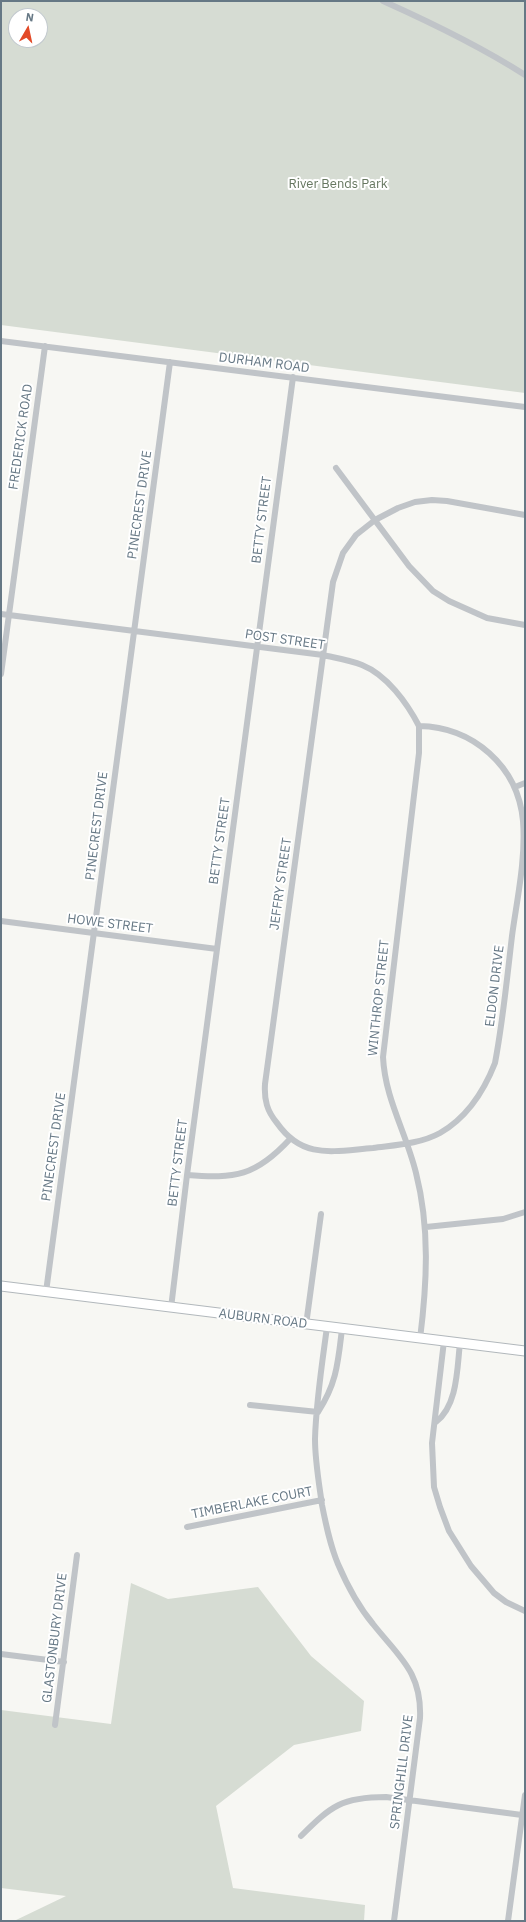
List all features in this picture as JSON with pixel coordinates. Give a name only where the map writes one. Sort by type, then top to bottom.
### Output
[{"type":"main road","name":"AUBURN ROAD","points":[[1,1286],[525,1351]]},
{"type":"street","points":[[383,1],[444,28],[525,75]]},
{"type":"street","name":"DURHAM ROAD","points":[[1,340],[525,407]]},
{"type":"street","name":"FREDERICK ROAD","points":[[1,674],[45,346]]},
{"type":"street","name":"PINECREST DRIVE","points":[[46,1292],[170,362]]},
{"type":"street","name":"BETTY STREET","points":[[172,1308],[187,1175],[293,378]]},
{"type":"street","points":[[336,468],[409,566],[433,591],[449,602],[487,618],[525,626]]},
{"type":"street","name":"JEFFRY STREET","points":[[408,1143],[327,1151],[301,1146],[290,1139],[268,1110],[265,1098],[265,1084],[333,582],[339,562],[347,546],[356,535],[375,520],[398,508],[415,502],[432,500],[525,514]]},
{"type":"street","name":"POST STREET","points":[[1,614],[347,660],[373,671],[386,681],[412,712],[419,726]]},
{"type":"street","points":[[419,726],[433,726],[459,733],[473,739],[495,758],[514,788],[525,783]]},
{"type":"street","name":"WINTHROP STREET","points":[[419,726],[419,753],[383,1057],[384,1073],[389,1096],[408,1143],[416,1174],[426,1227],[426,1278],[420,1339]]},
{"type":"street","name":"ELDON DRIVE","points":[[408,1143],[431,1137],[457,1121],[478,1098],[485,1087],[495,1063],[523,847],[523,820],[514,788]]},
{"type":"street","name":"HOWE STREET","points":[[1,921],[217,949]]},
{"type":"street","points":[[187,1175],[217,1178],[236,1175],[252,1170],[267,1160],[290,1139]]},
{"type":"street","points":[[426,1227],[503,1219],[525,1212]]},
{"type":"street","points":[[306,1325],[321,1214]]},
{"type":"street","name":"SPRINGHILL DRIVE","points":[[327,1327],[315,1438],[316,1462],[331,1547],[352,1595],[372,1624],[404,1660],[416,1683],[419,1696],[420,1718],[394,1921]]},
{"type":"street","name":"SPRINGHILL DRIVE","points":[[318,1412],[328,1397],[335,1380],[342,1329]]},
{"type":"street","points":[[444,1341],[434,1414],[436,1422],[432,1443],[434,1487],[449,1531],[471,1566],[494,1592],[506,1602],[525,1611]]},
{"type":"street","points":[[436,1422],[443,1417],[450,1403],[460,1343]]},
{"type":"street","points":[[250,1405],[318,1412]]},
{"type":"street","name":"TIMBERLAKE COURT","points":[[187,1527],[322,1500]]},
{"type":"street","name":"GLASTONBURY DRIVE","points":[[55,1725],[77,1555]]},
{"type":"street","points":[[1,1654],[64,1662]]},
{"type":"street","points":[[508,1921],[525,1795]]},
{"type":"street","points":[[301,1836],[324,1813],[347,1801],[368,1797],[522,1815]]},
{"type":"green space","name":"River Bends Park","points":[[1,1],[525,1],[525,393],[1,325]]},
{"type":"green space","points":[[131,1583],[168,1599],[258,1587],[311,1656],[364,1701],[361,1731],[294,1745],[216,1806],[233,1888],[365,1905],[364,1921],[14,1921],[66,1896],[1,1888],[1,1710],[111,1724]]}]
